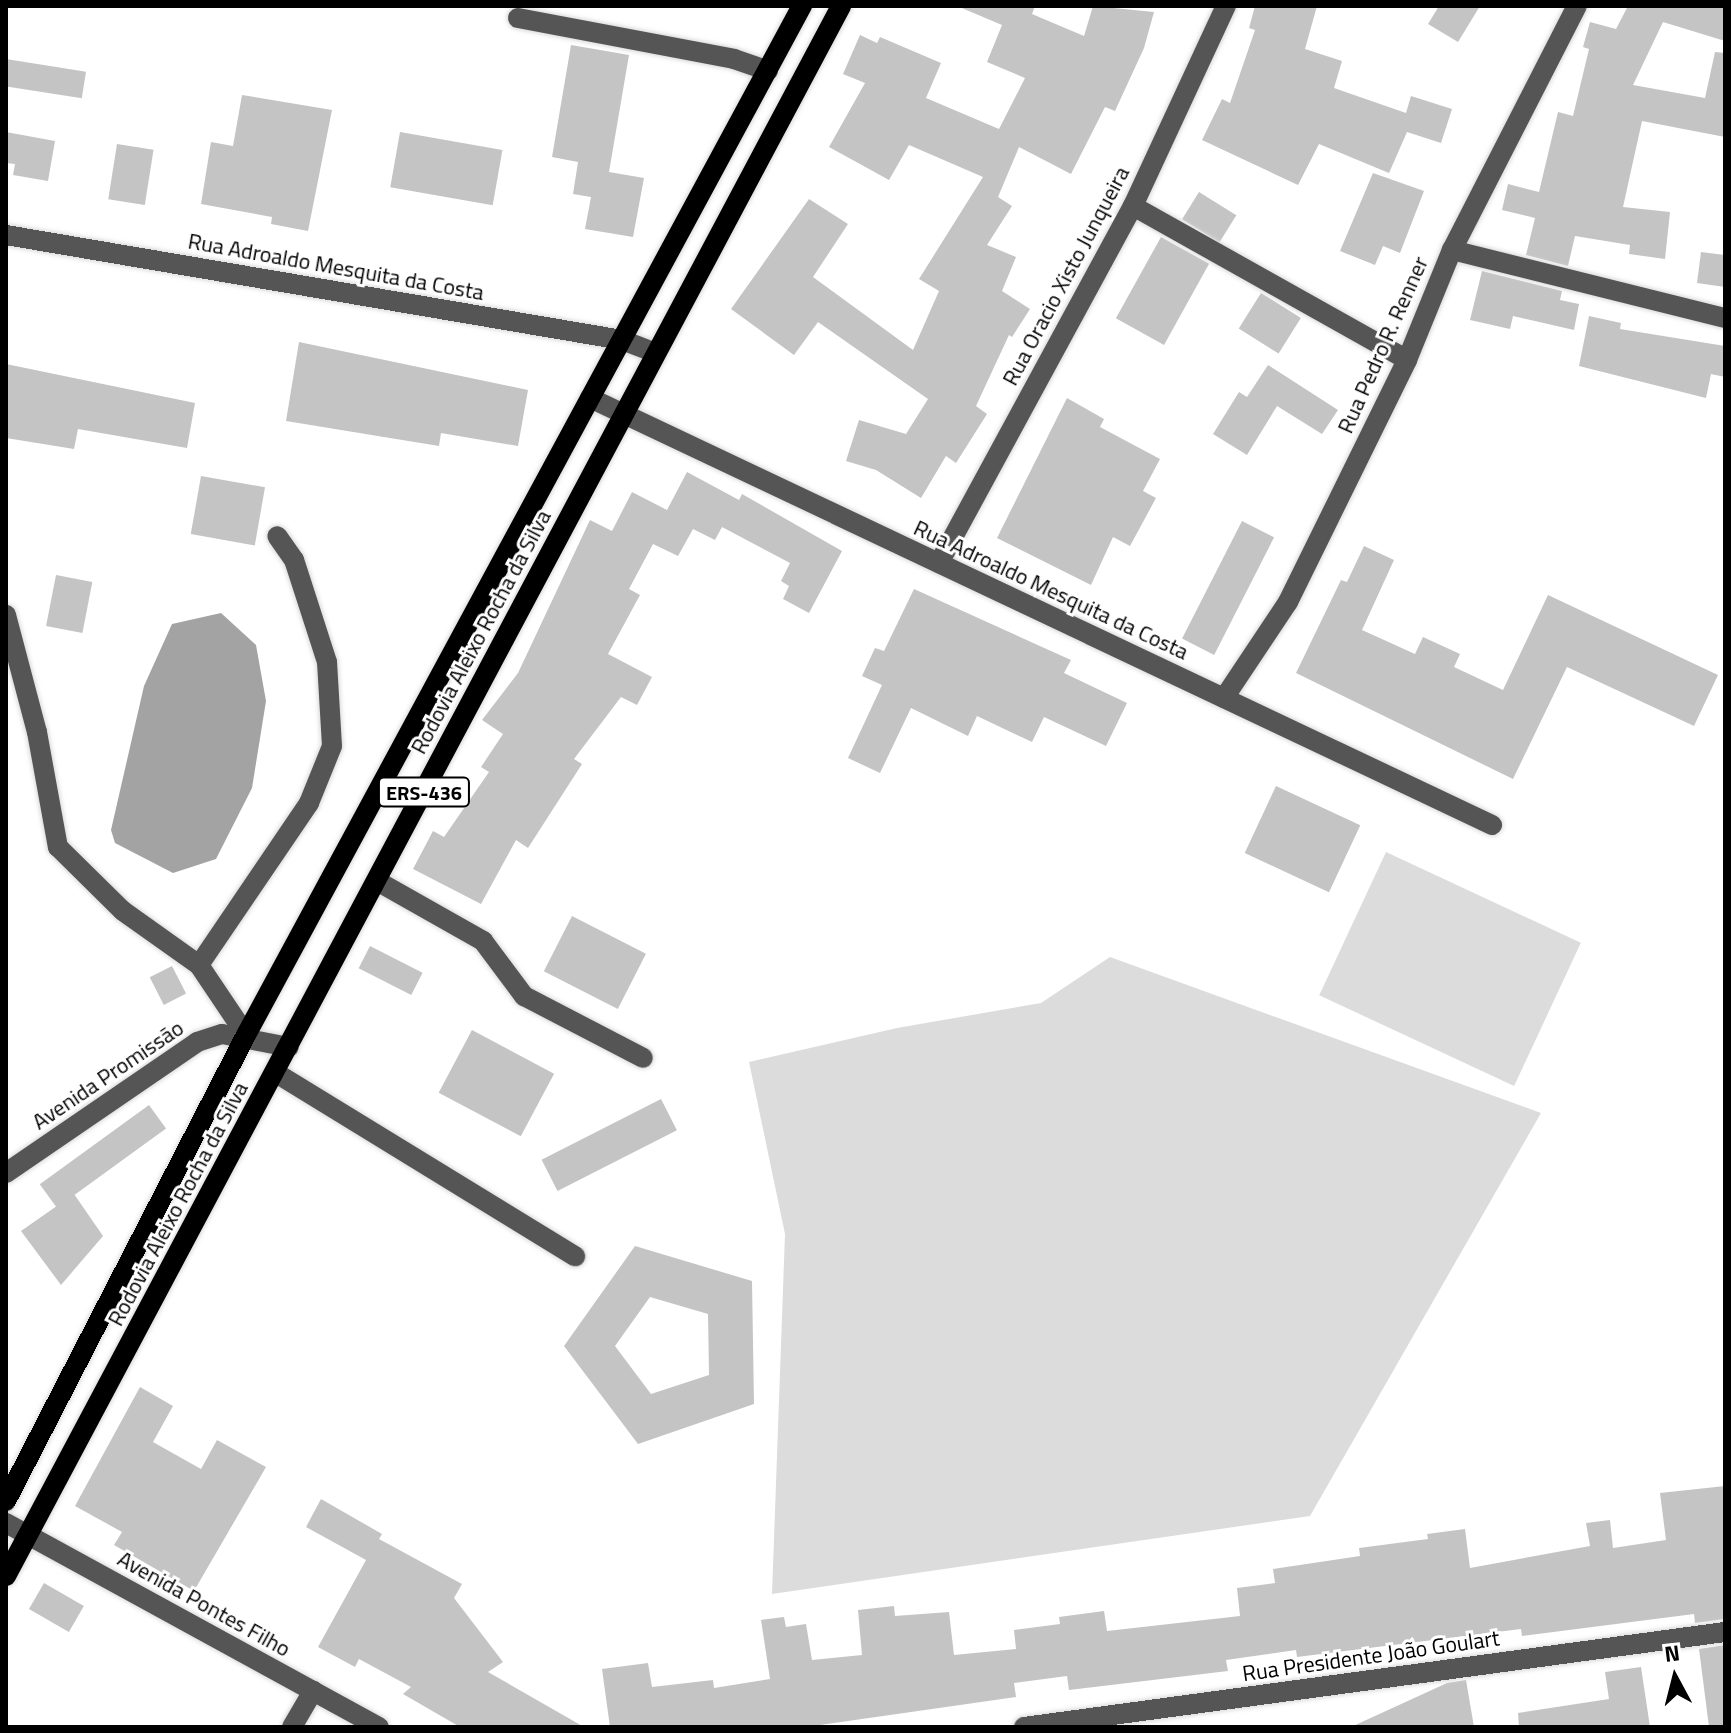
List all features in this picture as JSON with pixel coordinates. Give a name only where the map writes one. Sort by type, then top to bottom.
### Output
[{"type":"main road","name":"Rodovia Aleixo Rocha da Silva","points":[[6,1501],[246,1035],[802,6]]},
{"type":"main road","name":"Rodovia Aleixo Rocha da Silva","points":[[6,1576],[841,6]]},
{"type":"street","name":"Rua Oracio Xisto Junqueira","points":[[939,563],[1133,206],[1226,6]]},
{"type":"street","name":"Rua Pedro R. Renner","points":[[1224,698],[1288,602],[1407,360],[1452,250],[1577,6]]},
{"type":"street","points":[[518,18],[734,59],[768,71]]},
{"type":"street","points":[[1133,206],[1407,360]]},
{"type":"street","name":"Rua Adroaldo Mesquita da Costa","points":[[6,235],[622,340],[656,353]]},
{"type":"street","points":[[1452,250],[1725,318]]},
{"type":"street","name":"Rua Adroaldo Mesquita da Costa","points":[[590,398],[1492,825]]},
{"type":"street","points":[[199,965],[309,803],[332,746],[327,662],[294,560],[277,536]]},
{"type":"street","points":[[6,615],[37,732],[58,847],[123,911],[199,965],[246,1035]]},
{"type":"street","points":[[377,881],[483,941],[524,996],[643,1058]]},
{"type":"street","name":"Avenida Promissão","points":[[6,1173],[197,1042],[222,1034],[246,1035],[289,1047]]},
{"type":"street","points":[[276,1073],[575,1256]]},
{"type":"street","name":"Avenida Pontes Filho","points":[[6,1523],[379,1727]]},
{"type":"street","name":"Rua Presidente João Goulart","points":[[1024,1727],[1725,1632]]},
{"type":"street","points":[[292,1727],[313,1691]]},
{"type":"shaded area","points":[[221,613],[256,645],[266,701],[252,788],[216,859],[173,873],[115,843],[111,830],[144,686],[172,624]]},
{"type":"shaded area","points":[[1386,852],[1581,943],[1514,1086],[1319,995]]},
{"type":"shaded area","points":[[1110,957],[1541,1113],[1310,1516],[772,1594],[785,1234],[749,1062],[897,1028],[1041,1003]]},
{"type":"building","points":[[957,6],[1035,6],[1032,14],[1084,36],[1093,6],[1154,12],[1144,48],[1115,111],[1105,107],[1071,174],[1019,147],[998,197],[1012,206],[987,245],[1016,257],[1002,291],[1030,309],[1012,337],[1009,335],[976,406],[987,414],[956,463],[946,456],[921,498],[876,470],[846,461],[859,420],[906,434],[928,399],[818,322],[794,355],[731,309],[809,199],[848,224],[813,277],[913,350],[939,291],[919,279],[983,177],[909,145],[889,180],[829,147],[865,83],[843,74],[860,35],[877,43],[880,37],[941,63],[926,98],[999,129],[1025,78],[987,62],[1002,25]]},
{"type":"building","points":[[1255,6],[1317,6],[1305,49],[1342,61],[1334,88],[1406,113],[1411,96],[1452,109],[1441,143],[1407,132],[1389,173],[1319,144],[1298,185],[1202,140],[1222,99],[1230,103],[1255,30],[1249,28]]},
{"type":"building","points":[[1439,6],[1480,6],[1458,42],[1428,24]]},
{"type":"building","points":[[1628,6],[1725,6],[1725,41],[1663,22],[1633,85],[1705,98],[1715,52],[1725,53],[1725,137],[1642,121],[1623,207],[1670,212],[1665,259],[1629,254],[1630,245],[1575,236],[1568,266],[1526,255],[1535,218],[1502,210],[1508,184],[1539,192],[1558,112],[1573,116],[1589,49],[1583,47],[1590,22],[1616,29]]},
{"type":"building","points":[[571,45],[629,55],[609,172],[644,178],[633,237],[585,229],[591,197],[573,194],[578,162],[552,157]]},
{"type":"building","points":[[6,59],[86,72],[82,98],[6,86]]},
{"type":"building","points":[[242,95],[332,110],[308,231],[271,224],[272,217],[201,204],[211,142],[233,146]]},
{"type":"building","points":[[6,132],[55,141],[48,181],[13,175],[15,164],[6,163]]},
{"type":"building","points":[[400,132],[502,150],[493,205],[390,187]]},
{"type":"building","points":[[117,144],[154,150],[145,205],[108,199]]},
{"type":"building","points":[[1373,173],[1424,191],[1400,253],[1383,246],[1375,265],[1340,251]]},
{"type":"building","points":[[1199,192],[1236,215],[1219,242],[1182,219]]},
{"type":"building","points":[[1161,237],[1209,264],[1164,345],[1116,318]]},
{"type":"building","points":[[1701,252],[1725,255],[1725,287],[1697,283]]},
{"type":"building","points":[[1482,271],[1562,291],[1560,300],[1579,304],[1574,330],[1513,316],[1510,329],[1470,320]]},
{"type":"building","points":[[1261,293],[1301,318],[1279,354],[1239,329]]},
{"type":"building","points":[[1589,316],[1621,323],[1620,329],[1725,346],[1725,377],[1711,374],[1706,398],[1579,366]]},
{"type":"building","points":[[299,342],[528,390],[518,446],[441,433],[439,446],[286,421]]},
{"type":"building","points":[[6,364],[195,403],[187,448],[78,429],[74,449],[6,438]]},
{"type":"building","points":[[1268,365],[1338,410],[1322,434],[1277,406],[1247,455],[1213,434],[1239,392],[1247,397]]},
{"type":"building","points":[[1067,398],[1104,419],[1100,427],[1160,459],[1143,491],[1156,498],[1130,546],[1113,537],[1091,585],[997,538]]},
{"type":"building","points":[[687,472],[739,500],[742,494],[842,551],[809,613],[783,599],[789,586],[781,581],[790,563],[722,527],[715,540],[693,529],[678,556],[653,544],[629,589],[640,595],[608,654],[652,677],[637,705],[621,697],[574,759],[582,764],[528,848],[516,840],[481,904],[413,869],[433,831],[444,837],[489,772],[481,767],[503,734],[482,720],[518,673],[590,520],[612,531],[632,492],[667,510]]},
{"type":"building","points":[[201,476],[265,487],[255,545],[191,534]]},
{"type":"building","points":[[1242,521],[1274,537],[1214,655],[1182,639]]},
{"type":"building","points":[[1364,546],[1394,560],[1362,630],[1415,654],[1423,637],[1460,654],[1454,667],[1503,690],[1548,595],[1718,675],[1694,726],[1567,667],[1513,779],[1296,673],[1341,580],[1347,582]]},
{"type":"building","points":[[56,575],[92,582],[82,633],[46,626]]},
{"type":"building","points":[[914,589],[1071,660],[1064,673],[1127,703],[1106,746],[1044,717],[1032,742],[977,716],[968,736],[911,708],[880,773],[848,758],[882,685],[862,676],[875,648],[884,651]]},
{"type":"building","points":[[1276,786],[1360,825],[1329,892],[1245,853]]},
{"type":"building","points":[[572,916],[646,954],[618,1009],[544,971]]},
{"type":"building","points":[[370,946],[423,973],[411,995],[359,968]]},
{"type":"building","points":[[172,966],[186,994],[164,1005],[150,977]]},
{"type":"building","points":[[472,1030],[554,1074],[521,1136],[439,1093]]},
{"type":"building","points":[[661,1099],[677,1130],[557,1191],[542,1160]]},
{"type":"building","points":[[149,1105],[166,1128],[57,1208],[40,1184]]},
{"type":"building","points":[[74,1194],[103,1236],[61,1285],[21,1231]]},
{"type":"building","points":[[635,1246],[752,1281],[754,1404],[638,1444],[564,1346]],"holes":[[[650,1297],[708,1314],[709,1375],[651,1394],[615,1346]]]},
{"type":"building","points":[[140,1387],[173,1406],[153,1442],[201,1469],[217,1440],[266,1467],[194,1591],[114,1545],[122,1532],[75,1506]]},
{"type":"building","points":[[1725,1486],[1725,1619],[1695,1623],[1694,1614],[1522,1636],[1521,1629],[1297,1657],[1296,1650],[1226,1660],[1228,1671],[1069,1690],[1067,1676],[1014,1683],[1016,1697],[820,1725],[610,1727],[602,1669],[648,1663],[652,1687],[713,1680],[714,1688],[770,1679],[761,1620],[784,1617],[786,1627],[806,1624],[812,1660],[862,1655],[858,1610],[894,1606],[895,1616],[949,1612],[954,1655],[1016,1649],[1014,1630],[1060,1624],[1059,1617],[1104,1611],[1107,1631],[1240,1616],[1237,1588],[1275,1583],[1273,1569],[1360,1556],[1359,1548],[1428,1539],[1427,1534],[1465,1529],[1470,1568],[1590,1546],[1586,1523],[1610,1520],[1613,1548],[1666,1540],[1660,1493]]},
{"type":"building","points":[[321,1499],[382,1534],[379,1539],[462,1584],[454,1598],[503,1662],[488,1672],[584,1727],[460,1727],[403,1694],[411,1687],[359,1659],[355,1667],[318,1647],[366,1560],[306,1527]]},
{"type":"building","points":[[44,1583],[84,1606],[69,1632],[29,1609]]},
{"type":"building","points":[[1725,1645],[1725,1727],[1709,1727],[1699,1649]]},
{"type":"building","points":[[1641,1667],[1650,1727],[1519,1727],[1518,1713],[1609,1699],[1605,1672]]},
{"type":"building","points":[[1466,1680],[1474,1727],[1351,1727],[1447,1683]]}]
